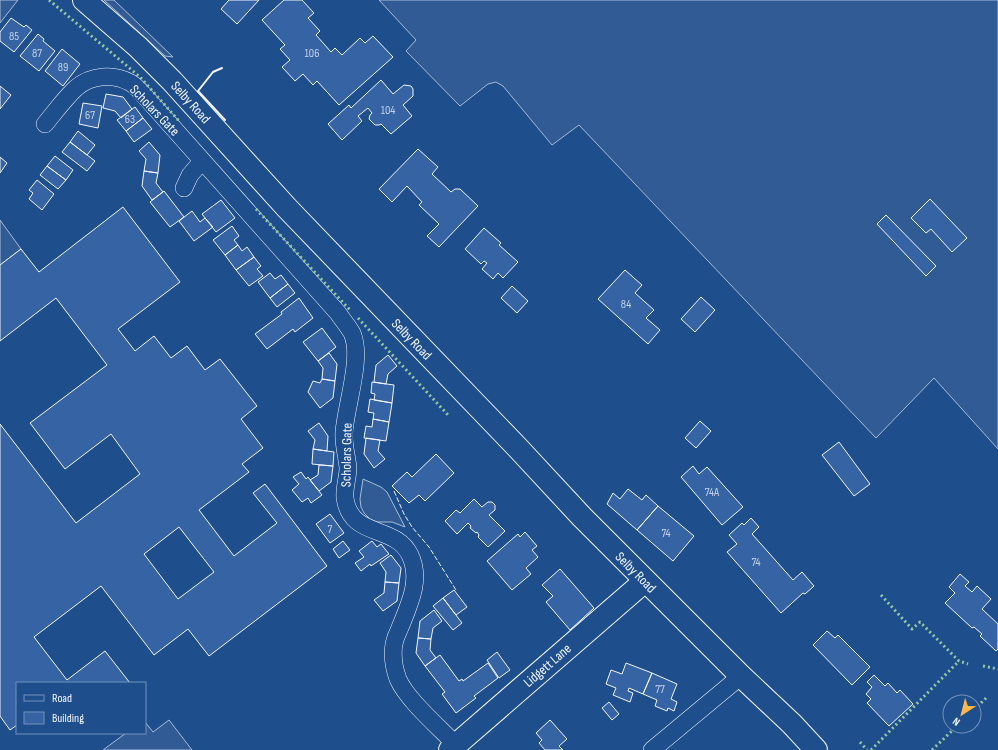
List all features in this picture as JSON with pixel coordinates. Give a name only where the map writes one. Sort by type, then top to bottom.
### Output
[{"type":"main road","name":"Selby Road","points":[[84,0],[138,47],[172,81],[292,214],[582,517],[741,676],[792,724],[816,750]]},
{"type":"main road","name":"Lidgett Lane","points":[[453,747],[645,581]]},
{"type":"street","name":"Scholars Gate","points":[[45,124],[76,88],[89,80],[104,76],[118,78],[132,84],[143,94],[338,313],[352,333],[355,353],[344,432],[348,467],[345,496],[348,508],[354,518],[363,526],[387,534],[400,542],[409,553],[414,567],[416,582],[394,642],[394,668],[398,680],[405,691],[453,747]]},
{"type":"street","points":[[184,188],[190,175],[202,161]]},
{"type":"street","points":[[652,750],[741,676]]},
{"type":"shaded area","points":[[0,0],[18,0],[0,23]]},
{"type":"shaded area","points":[[104,0],[114,0],[173,57],[165,56]]},
{"type":"shaded area","points":[[379,0],[998,0],[998,449],[934,378],[876,438],[579,125],[552,145],[503,86],[496,82],[488,84],[460,106],[406,51],[416,40]]},
{"type":"shaded area","points":[[0,220],[21,249],[0,265]]},
{"type":"shaded area","points":[[363,479],[381,487],[387,492],[405,527],[392,522],[377,522],[370,519],[364,513],[361,507],[360,499]]},
{"type":"shaded area","points":[[169,720],[192,750],[103,750],[125,734],[146,734],[146,723],[153,732]]},
{"type":"building","points":[[229,0],[259,0],[237,24],[221,9]]},
{"type":"building","points":[[284,0],[302,0],[314,13],[308,18],[320,31],[316,35],[331,52],[335,48],[342,55],[360,38],[365,43],[373,36],[393,57],[339,105],[317,81],[313,85],[303,74],[295,81],[282,67],[290,60],[280,49],[285,45],[262,20]]},
{"type":"building","points":[[11,18],[24,27],[26,25],[32,30],[14,52],[0,41],[0,32]]},
{"type":"building","points":[[38,34],[44,39],[43,41],[55,51],[39,71],[20,56]]},
{"type":"building","points":[[62,49],[80,64],[63,86],[45,71]]},
{"type":"building","points":[[381,80],[393,94],[404,85],[411,86],[413,89],[413,96],[403,105],[412,116],[391,134],[381,124],[375,125],[369,119],[372,113],[368,108],[358,116],[362,121],[342,140],[328,124],[349,105],[351,108]]},
{"type":"building","points":[[0,86],[11,95],[0,109]]},
{"type":"building","points":[[106,94],[123,97],[132,109],[121,118],[115,111],[103,108]]},
{"type":"building","points":[[83,103],[102,106],[98,128],[79,124]]},
{"type":"building","points":[[135,107],[143,118],[126,131],[117,120]]},
{"type":"building","points":[[143,118],[152,129],[134,142],[126,131]]},
{"type":"building","points":[[78,131],[95,145],[87,155],[70,142]]},
{"type":"building","points":[[70,142],[95,161],[87,171],[62,152]]},
{"type":"building","points":[[149,142],[160,155],[158,173],[144,171],[146,159],[139,151]]},
{"type":"building","points":[[418,149],[438,167],[432,174],[451,192],[455,189],[460,189],[478,206],[439,247],[427,236],[439,224],[419,205],[422,202],[407,186],[392,202],[379,189]]},
{"type":"building","points":[[55,156],[73,170],[66,180],[47,166]]},
{"type":"building","points":[[0,157],[7,163],[0,173]]},
{"type":"building","points":[[47,166],[66,180],[58,189],[40,175]]},
{"type":"building","points":[[144,171],[158,173],[156,183],[163,192],[152,200],[142,186]]},
{"type":"building","points":[[37,180],[54,194],[42,210],[29,199],[33,193],[29,190]]},
{"type":"building","points":[[164,191],[184,217],[170,227],[150,202]]},
{"type":"building","points":[[930,199],[967,238],[952,252],[931,229],[926,233],[911,218]]},
{"type":"building","points":[[221,200],[235,218],[216,232],[202,214]]},
{"type":"building","points":[[123,207],[180,282],[118,329],[135,351],[154,336],[171,358],[187,346],[205,370],[220,359],[257,406],[241,419],[263,448],[242,464],[249,472],[199,510],[234,556],[277,523],[253,493],[265,484],[327,566],[209,656],[188,629],[154,655],[101,586],[34,637],[67,680],[105,651],[129,682],[16,682],[16,726],[10,730],[0,716],[0,424],[76,523],[140,474],[111,434],[65,469],[30,423],[107,365],[56,298],[0,341],[0,265],[21,249],[39,272]],"holes":[[[179,527],[214,572],[178,599],[144,554]]]},
{"type":"building","points":[[192,211],[200,222],[205,218],[213,227],[194,241],[179,221]]},
{"type":"building","points":[[886,215],[936,266],[926,276],[877,224]]},
{"type":"building","points":[[232,226],[239,236],[234,240],[238,245],[225,255],[213,240]]},
{"type":"building","points":[[484,228],[501,243],[499,245],[518,262],[503,278],[498,273],[493,279],[482,269],[487,263],[484,261],[481,264],[465,249]]},
{"type":"building","points":[[238,245],[242,251],[247,247],[254,257],[236,270],[225,255]]},
{"type":"building","points":[[254,257],[261,266],[257,269],[263,276],[249,286],[236,270]]},
{"type":"building","points":[[625,270],[642,285],[635,293],[654,310],[646,318],[660,330],[648,344],[598,299]]},
{"type":"building","points":[[270,273],[275,279],[281,275],[288,284],[270,298],[258,282]]},
{"type":"building","points":[[288,284],[295,293],[277,307],[270,298]]},
{"type":"building","points":[[512,286],[528,301],[517,313],[501,298]]},
{"type":"building","points":[[701,297],[715,310],[695,332],[681,319]]},
{"type":"building","points":[[299,298],[313,318],[295,332],[293,329],[267,349],[255,334],[282,314],[281,312]]},
{"type":"building","points":[[322,328],[336,347],[318,361],[303,342]]},
{"type":"building","points":[[329,353],[337,364],[335,381],[322,379],[323,368],[318,361]]},
{"type":"building","points":[[388,355],[397,366],[388,374],[386,384],[374,382],[376,365]]},
{"type":"building","points":[[322,379],[335,381],[333,398],[320,408],[308,392],[313,381],[320,383]]},
{"type":"building","points":[[372,382],[394,385],[392,403],[374,400],[375,394],[371,393]]},
{"type":"building","points":[[370,399],[392,403],[389,422],[373,419],[374,413],[368,412]]},
{"type":"building","points":[[373,419],[389,422],[386,441],[364,438],[366,426],[372,427]]},
{"type":"building","points":[[700,421],[711,431],[696,448],[685,438]]},
{"type":"building","points":[[319,423],[328,436],[327,451],[313,449],[315,440],[308,431]]},
{"type":"building","points":[[366,438],[380,440],[378,451],[385,459],[374,468],[364,454]]},
{"type":"building","points":[[839,442],[870,484],[854,496],[822,455]]},
{"type":"building","points":[[313,449],[334,452],[333,466],[312,464]]},
{"type":"building","points":[[436,454],[454,473],[425,501],[419,495],[409,503],[392,486],[407,472],[412,477]]},
{"type":"building","points":[[319,465],[333,466],[331,482],[319,491],[310,480],[318,475]]},
{"type":"building","points":[[693,466],[699,474],[707,467],[743,507],[722,525],[681,477]]},
{"type":"building","points":[[301,472],[306,479],[308,477],[322,495],[311,503],[308,498],[302,502],[292,490],[299,484],[293,477]]},
{"type":"building","points":[[628,489],[642,500],[646,495],[658,506],[637,530],[607,504],[613,493],[620,499]]},
{"type":"building","points":[[474,499],[482,507],[488,502],[492,502],[495,505],[495,510],[489,515],[505,531],[488,547],[478,537],[479,535],[477,532],[476,533],[470,528],[471,526],[468,523],[457,534],[445,521],[456,510],[460,513]]},
{"type":"building","points":[[658,506],[694,536],[673,561],[637,530]]},
{"type":"building","points":[[330,514],[344,533],[330,543],[316,524]]},
{"type":"building","points":[[751,518],[759,527],[752,534],[793,580],[802,572],[814,586],[805,594],[803,593],[781,613],[727,552],[737,544],[729,535],[742,523],[744,525]]},
{"type":"building","points":[[525,532],[537,546],[532,550],[538,557],[526,568],[531,574],[512,590],[487,561],[518,534],[520,537]]},
{"type":"building","points":[[343,541],[350,550],[339,558],[333,549]]},
{"type":"building","points":[[372,541],[377,547],[381,544],[389,554],[371,566],[370,564],[361,571],[355,563],[364,557],[359,551]]},
{"type":"building","points":[[391,555],[401,568],[399,583],[385,582],[386,572],[380,563]]},
{"type":"building","points":[[560,569],[594,608],[570,630],[546,602],[553,596],[542,585]]},
{"type":"building","points":[[960,574],[969,582],[965,586],[972,592],[977,586],[991,599],[982,609],[998,624],[998,649],[996,651],[980,636],[982,634],[974,627],[972,628],[945,603],[955,593],[949,587]]},
{"type":"building","points":[[385,582],[399,583],[397,601],[383,611],[374,600],[384,593]]},
{"type":"building","points":[[454,590],[467,607],[456,615],[443,598]]},
{"type":"building","points":[[443,598],[462,623],[453,630],[433,606]]},
{"type":"building","points":[[434,610],[442,621],[433,628],[431,639],[418,638],[420,621]]},
{"type":"building","points":[[827,631],[835,638],[838,635],[870,667],[852,685],[813,645]]},
{"type":"building","points":[[418,638],[431,639],[430,650],[436,658],[425,666],[416,653]]},
{"type":"building","points":[[497,652],[510,670],[499,678],[487,660]]},
{"type":"building","points":[[440,655],[459,681],[462,679],[463,681],[488,663],[498,678],[474,696],[476,698],[456,713],[442,694],[445,692],[425,666]]},
{"type":"building","points":[[626,663],[652,673],[643,694],[629,688],[628,691],[633,693],[630,702],[613,695],[616,688],[606,684],[611,670],[622,674]]},
{"type":"building","points":[[652,673],[677,684],[671,699],[677,702],[674,711],[668,708],[667,711],[655,706],[657,700],[643,694]]},
{"type":"building","points":[[874,675],[885,686],[888,683],[897,693],[900,690],[913,704],[889,726],[867,703],[871,699],[866,694],[872,687],[867,682]]},
{"type":"building","points":[[609,702],[619,714],[612,720],[602,708]]},
{"type":"building","points":[[550,720],[567,739],[559,746],[563,750],[545,750],[539,743],[542,740],[536,733]]},
{"type":"hedge","points":[[49,0],[140,77],[180,122]]},
{"type":"hedge","points":[[256,209],[350,310]]},
{"type":"hedge","points":[[358,318],[449,416]]},
{"type":"hedge","points":[[881,595],[912,629],[920,622],[959,661],[968,664]]},
{"type":"hedge","points":[[871,750],[959,661]]},
{"type":"hedge","points":[[983,666],[998,669]]},
{"type":"hedge","points":[[982,702],[986,698]]},
{"type":"hedge","points":[[932,750],[949,734]]},
{"type":"hedge","points":[[860,742],[867,750]]},
{"type":"fence","points":[[394,491],[404,514],[412,527],[429,547],[456,590]]},
{"type":"wall","points":[[222,68],[213,72],[198,91],[225,120]]}]
